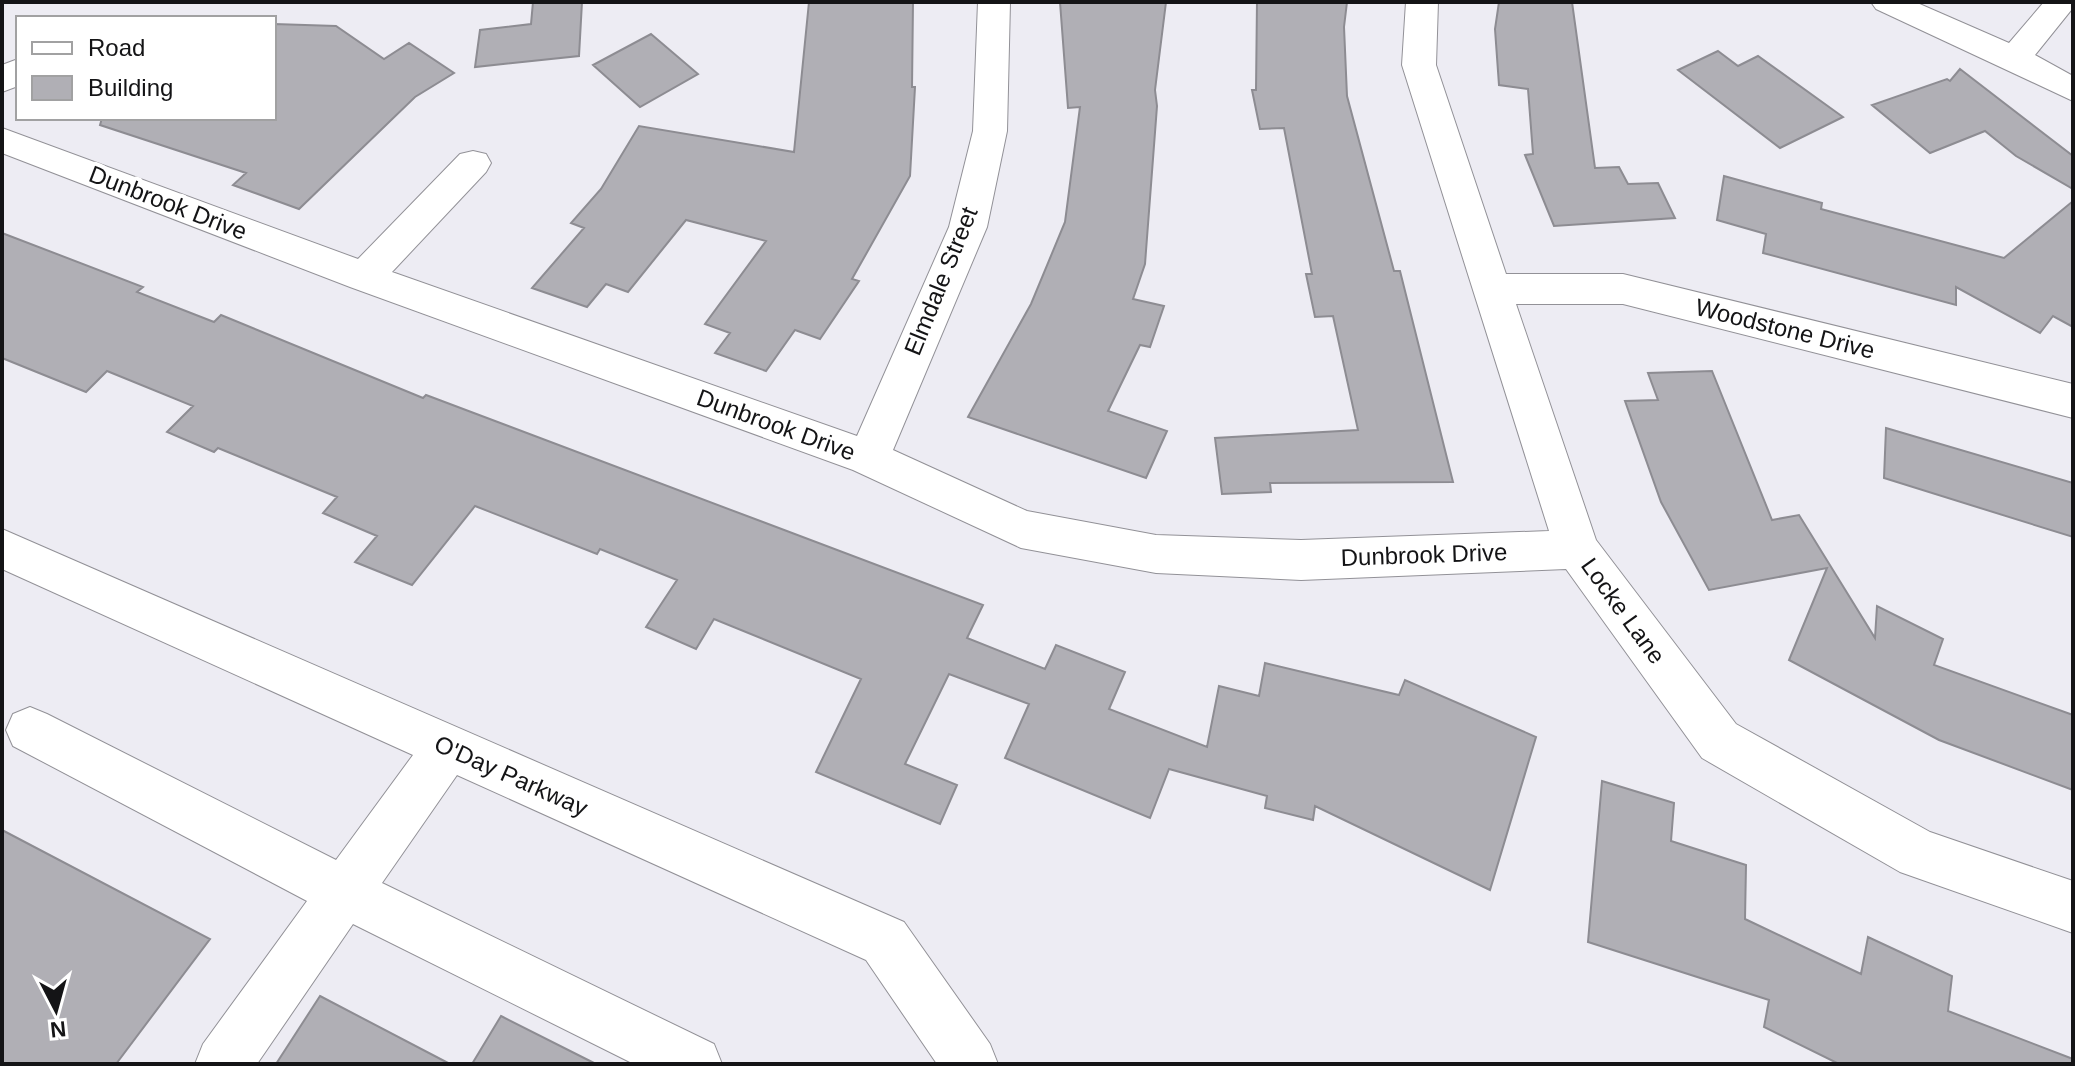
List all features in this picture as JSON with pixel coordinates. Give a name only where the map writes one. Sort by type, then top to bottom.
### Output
[{"type":"street","name":"Elmdale Street","points":[[868,458],[968,227],[990,131],[994,2]]},
{"type":"street","name":"Locke Lane","points":[[1422,2],[1419,65],[1577,549],[1719,741],[1918,854],[2073,907]]},
{"type":"street","points":[[2014,58],[2061,2]]},
{"type":"street","points":[[1877,8],[2014,58],[2073,90]]},
{"type":"street","name":"Dunbrook Drive","points":[[2,140],[364,277],[868,458],[1021,529],[1156,554],[1301,560],[1577,549]]},
{"type":"street","points":[[364,277],[473,163]]},
{"type":"street","name":"Woodstone Drive","points":[[1492,289],[1623,289],[2073,401]]},
{"type":"street","name":"O'Day Parkway","points":[[2,548],[885,941],[970,1064]]},
{"type":"street","points":[[30,730],[344,892],[694,1064]]},
{"type":"street","points":[[223,1064],[447,748]]},
{"type":"building","points":[[533,2],[582,2],[579,56],[475,67],[480,30],[531,24]]},
{"type":"building","points":[[809,2],[913,2],[912,87],[915,87],[910,176],[852,279],[859,281],[820,339],[795,330],[766,371],[715,353],[730,333],[705,324],[766,241],[686,220],[628,292],[606,284],[587,307],[532,288],[584,228],[571,223],[601,189],[639,126],[794,152]]},
{"type":"building","points":[[1060,2],[1166,2],[1155,90],[1157,106],[1145,264],[1133,299],[1164,306],[1150,347],[1140,345],[1108,411],[1167,431],[1146,478],[968,417],[1031,304],[1065,222],[1080,107],[1068,108]]},
{"type":"building","points":[[1257,2],[1347,2],[1344,27],[1347,96],[1394,271],[1400,271],[1453,482],[1270,483],[1271,492],[1222,494],[1215,438],[1358,430],[1333,316],[1315,317],[1306,274],[1312,274],[1284,128],[1260,129],[1252,90],[1256,90]]},
{"type":"building","points":[[1499,2],[1572,2],[1595,168],[1619,167],[1628,184],[1658,183],[1675,218],[1554,226],[1525,155],[1533,154],[1528,89],[1499,85],[1495,29]]},
{"type":"building","points":[[276,24],[336,26],[384,59],[409,43],[454,73],[415,97],[299,209],[233,185],[246,173],[100,125],[101,120],[276,120]]},
{"type":"building","points":[[651,34],[698,74],[640,107],[593,65]]},
{"type":"building","points":[[1718,51],[1738,66],[1758,56],[1843,117],[1780,148],[1678,70]]},
{"type":"building","points":[[1960,69],[2073,156],[2073,189],[2016,156],[1985,131],[1930,153],[1872,105],[1947,79],[1950,81]]},
{"type":"building","points":[[1724,176],[1822,203],[1821,209],[2004,258],[2073,201],[2073,327],[2053,316],[2040,333],[1956,287],[1956,305],[1763,253],[1766,234],[1717,220]]},
{"type":"building","points":[[2,233],[143,287],[137,292],[214,322],[221,315],[423,398],[426,395],[983,605],[967,638],[1045,669],[1056,645],[1125,672],[1109,709],[1207,747],[1219,686],[1259,696],[1265,663],[1399,695],[1405,680],[1536,737],[1490,890],[1315,806],[1313,820],[1265,808],[1267,796],[1169,769],[1150,818],[1005,758],[1029,704],[949,674],[905,764],[957,785],[940,824],[816,772],[861,679],[714,619],[696,649],[646,627],[677,580],[600,549],[597,554],[475,506],[412,585],[355,562],[377,536],[323,513],[337,497],[218,448],[214,452],[167,432],[193,406],[107,371],[86,392],[2,358]]},
{"type":"building","points":[[1712,371],[1772,520],[1799,515],[1875,638],[1877,606],[1943,639],[1934,665],[2073,715],[2073,790],[1939,740],[1789,660],[1827,568],[1709,590],[1661,502],[1625,401],[1658,400],[1648,373]]},
{"type":"building","points":[[1886,428],[2073,483],[2073,537],[1884,478]]},
{"type":"building","points":[[1602,781],[1674,803],[1671,841],[1746,865],[1745,919],[1861,974],[1868,937],[1952,976],[1948,1011],[2073,1059],[2073,1064],[1839,1064],[1764,1027],[1769,1000],[1588,942]]},
{"type":"building","points":[[2,830],[210,939],[116,1064],[2,1064]]},
{"type":"building","points":[[320,996],[450,1064],[276,1064]]},
{"type":"building","points":[[501,1016],[596,1064],[472,1064]]}]
